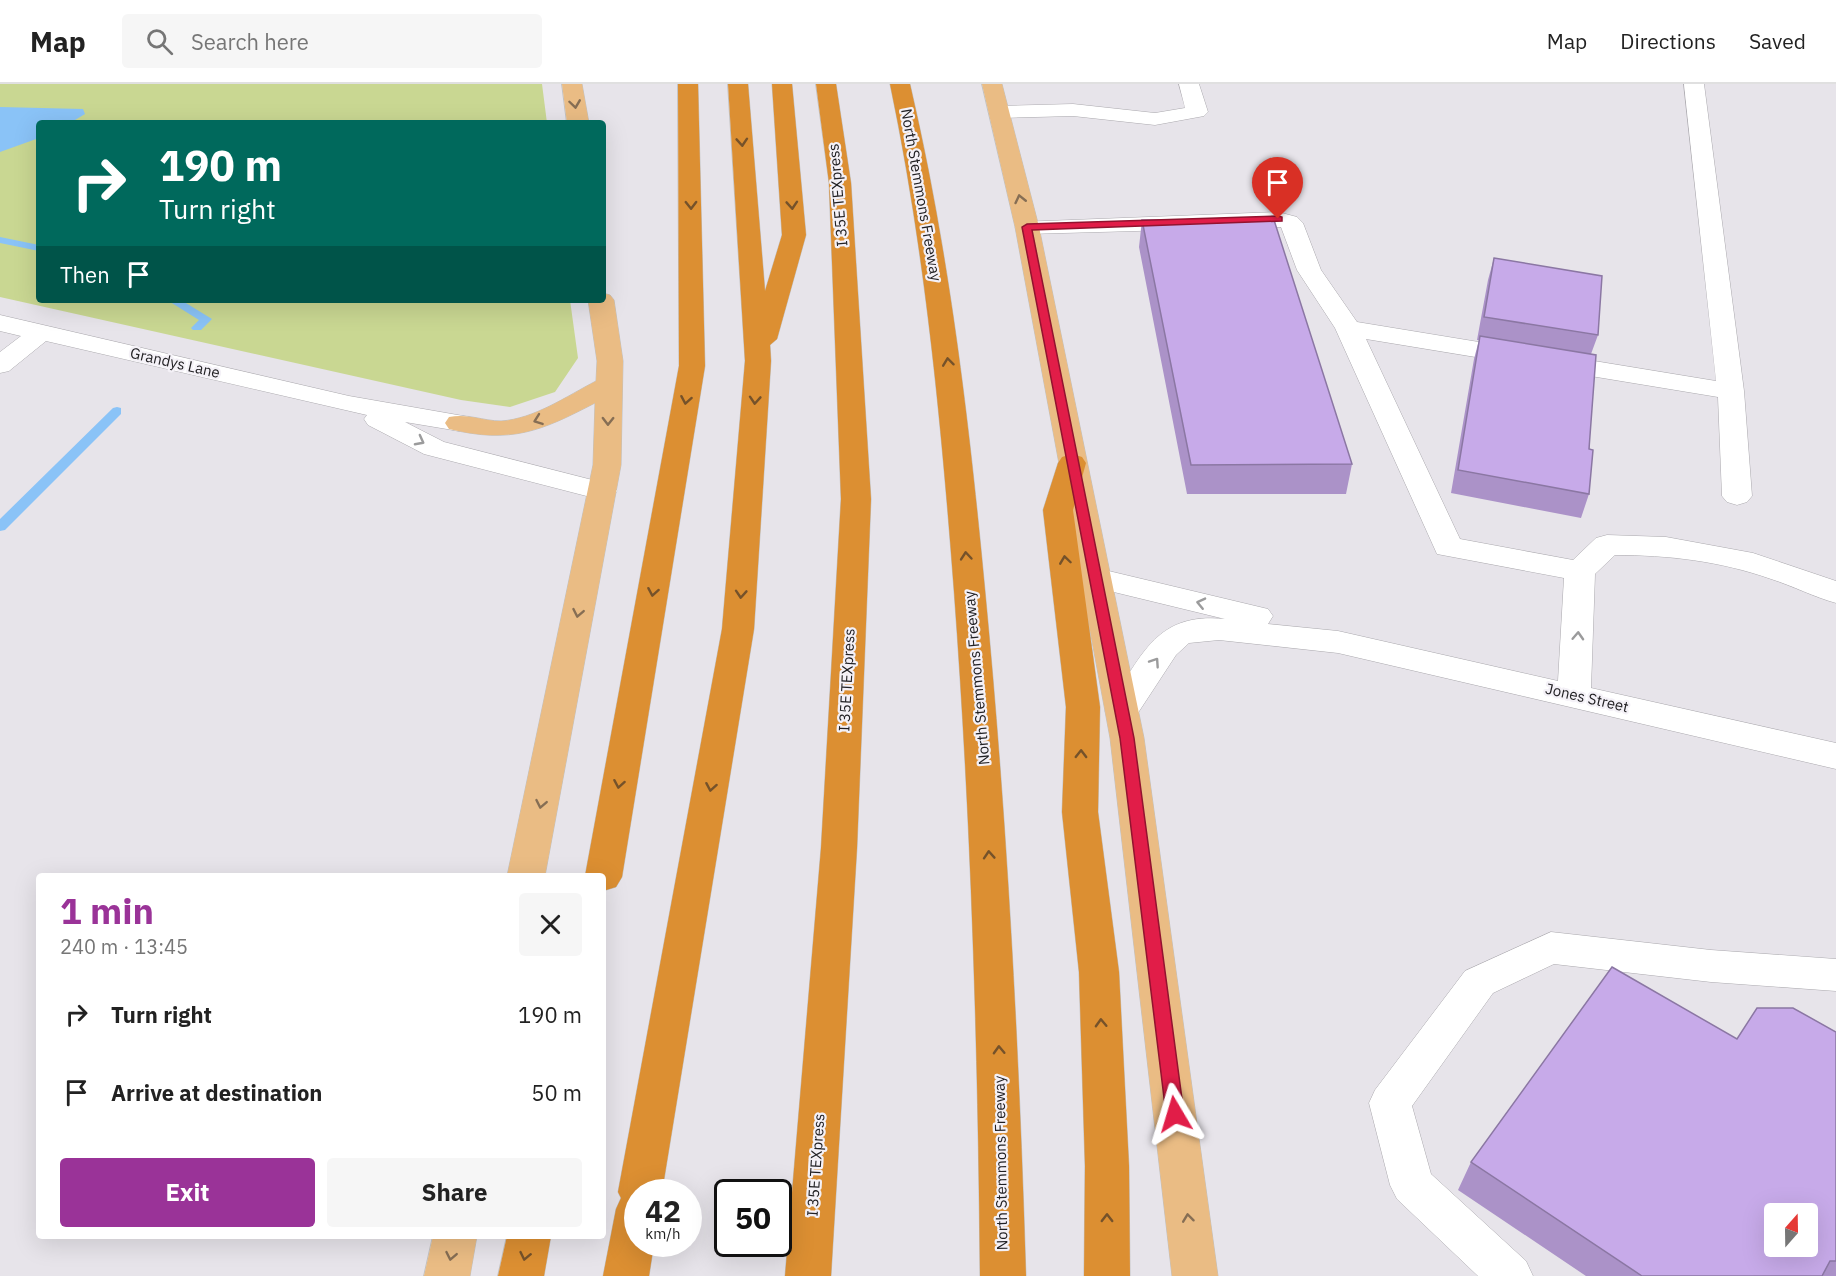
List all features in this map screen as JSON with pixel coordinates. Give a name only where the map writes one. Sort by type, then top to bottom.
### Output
[{"type":"highway","points":[[604,873],[692,366],[688,84]]},
{"type":"highway","points":[[642,1179],[738,629],[758,361],[738,84]]},
{"type":"highway","points":[[758,361],[794,235],[782,84]]},
{"type":"highway","name":"I 35E TEXpress","points":[[808,1276],[839,848],[856,500],[840,183],[826,84]]},
{"type":"highway","name":"North Stemmons Freeway","points":[[900,84],[928,220],[959,456],[993,916],[1003,1276]]},
{"type":"highway","points":[[1071,463],[1058,510],[1083,707],[1080,812],[1099,972],[1107,1166],[1107,1276]]},
{"type":"highway","points":[[521,1276],[528,1239]]},
{"type":"highway","points":[[626,1276],[629,1257]]},
{"type":"main road","points":[[572,84],[578,120]]},
{"type":"main road","points":[[992,84],[1027,227],[1071,463],[1122,711],[1138,812],[1195,1276]]},
{"type":"main road","points":[[527,873],[607,465],[610,362],[601,303]]},
{"type":"main road","points":[[459,423],[500,429],[537,422],[609,385]]},
{"type":"main road","points":[[447,1276],[454,1239]]},
{"type":"street","points":[[1000,112],[1073,110],[1155,119],[1197,112],[1189,84]]},
{"type":"street","points":[[1694,84],[1731,391],[1737,496]]},
{"type":"street","points":[[1027,227],[1278,219],[1289,222],[1295,228],[1309,270],[1348,328],[1448,547],[1580,571]]},
{"type":"street","name":"Grandys Lane","points":[[0,322],[350,404],[459,423]]},
{"type":"street","points":[[1348,328],[1731,391]]},
{"type":"street","points":[[0,365],[42,332]]},
{"type":"street","name":"Grandys Lane","points":[[350,404],[434,448],[602,491]]},
{"type":"street","points":[[1574,694],[1580,571],[1608,545],[1651,544],[1708,552],[1757,563],[1801,577],[1836,593]]},
{"type":"street","name":"Jones Street","points":[[1096,578],[1291,624],[1338,642]]},
{"type":"street","name":"Jones Street","points":[[1122,711],[1165,647],[1178,635],[1196,630],[1219,629],[1338,642],[1574,694],[1836,756]]},
{"type":"street","points":[[1510,1276],[1412,1185],[1390,1103],[1479,982],[1551,948],[1711,966],[1836,975]]},
{"type":"green space","points":[[0,84],[542,84],[547,120],[36,120],[36,303],[570,303],[578,358],[555,392],[510,407],[461,400],[0,297]]},
{"type":"water","points":[[0,107],[83,109],[85,114],[75,120],[36,120],[36,139],[0,152]]},
{"type":"building","points":[[1142,220],[1274,220],[1352,464],[1191,465]]},
{"type":"building","points":[[1494,258],[1602,276],[1598,335],[1484,317]]},
{"type":"building","points":[[1480,336],[1596,355],[1589,449],[1593,450],[1589,494],[1458,470]]},
{"type":"building","points":[[1612,967],[1737,1039],[1757,1008],[1793,1008],[1836,1032],[1836,1261],[1830,1261],[1822,1276],[1642,1276],[1471,1162]]},
{"type":"waterway","points":[[0,240],[36,247]]},
{"type":"waterway","points":[[178,303],[206,319],[197,328]]},
{"type":"waterway","points":[[0,527],[117,411]]},
{"type":"route","points":[[1175,1114],[1127,738],[1071,463],[1027,227],[1278,219]]}]
